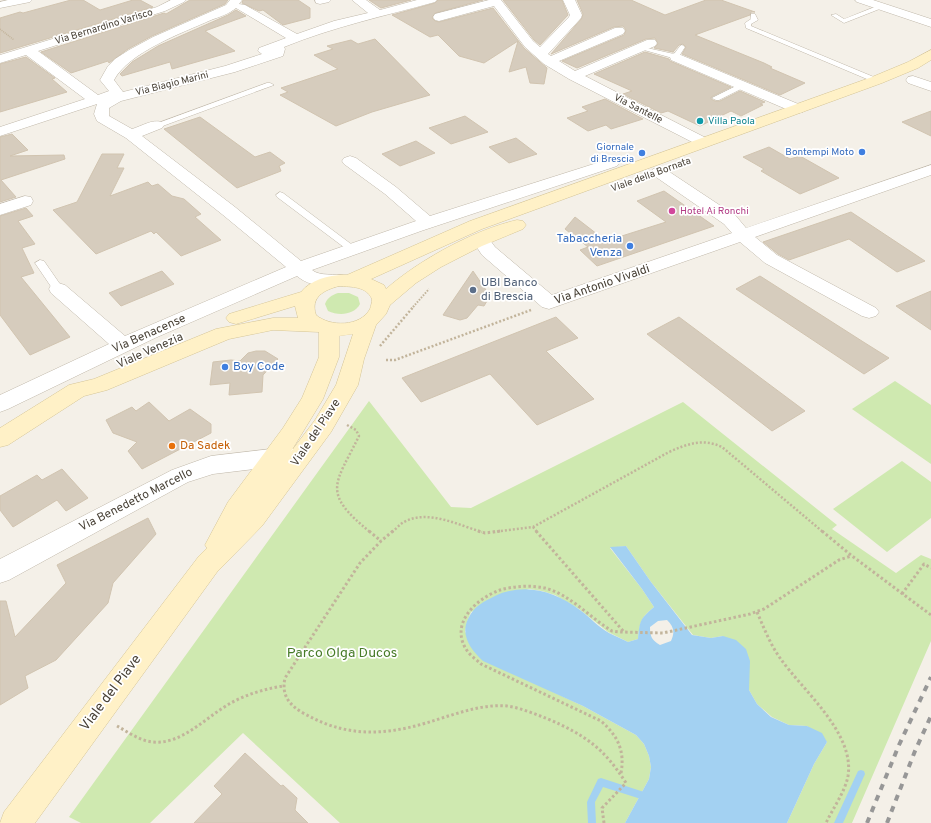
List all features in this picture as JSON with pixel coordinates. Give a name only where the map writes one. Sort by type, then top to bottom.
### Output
[{"type":"main road","name":"Viale della Bornata","points":[[307,282],[326,283],[345,280],[421,250],[476,225],[877,80],[913,65],[931,54]]},
{"type":"main road","name":"Viale della Bornata","points":[[383,301],[409,280],[480,240],[499,232],[913,80],[931,71]]},
{"type":"main road","points":[[345,280],[364,282],[374,287],[381,294],[383,301],[381,309],[376,317],[367,323]]},
{"type":"main road","points":[[307,282],[304,312],[309,320],[324,327]]},
{"type":"main road","name":"Viale Venezia","points":[[0,421],[24,408],[307,282]]},
{"type":"main road","name":"Viale Venezia","points":[[0,439],[77,390],[98,385],[223,334],[272,324],[348,328],[367,323]]},
{"type":"main road","name":"Viale del Piave","points":[[208,564],[254,519],[323,426],[348,385],[354,359],[367,323]]},
{"type":"main road","name":"Viale del Piave","points":[[15,823],[208,564],[237,509],[291,434],[319,385],[329,357],[324,327]]},
{"type":"street","points":[[6,3],[26,0]]},
{"type":"street","name":"Via Bernardino Varisco","points":[[0,59],[161,9],[180,0]]},
{"type":"street","points":[[358,0],[378,14]]},
{"type":"street","points":[[0,132],[117,93],[222,66],[338,24],[431,0]]},
{"type":"street","points":[[545,57],[575,18],[576,15],[569,0]]},
{"type":"street","points":[[862,0],[880,7],[931,22]]},
{"type":"street","name":"Via Santelle","points":[[439,17],[495,1],[529,44],[545,57],[574,76],[704,142]]},
{"type":"street","points":[[117,93],[107,80],[113,69],[120,62],[157,40],[238,3],[296,38]]},
{"type":"street","points":[[545,57],[619,31]]},
{"type":"street","name":"Via Biagio Marini","points":[[275,46],[279,49],[278,53],[230,69],[123,96],[102,106],[101,111],[102,118],[131,135],[229,211],[307,282]]},
{"type":"street","points":[[574,76],[649,46]]},
{"type":"street","points":[[28,50],[96,100]]},
{"type":"street","points":[[679,52],[743,86],[798,109]]},
{"type":"street","points":[[913,80],[931,87]]},
{"type":"street","points":[[131,135],[157,125]]},
{"type":"street","points":[[350,161],[380,182],[428,224]]},
{"type":"street","points":[[307,282],[352,249],[611,163],[607,161]]},
{"type":"street","name":"Via Antonio Vivaldi","points":[[480,240],[488,251],[549,303],[931,170]]},
{"type":"street","points":[[659,172],[730,220],[743,236],[771,259],[869,312]]},
{"type":"street","points":[[0,210],[24,201]]},
{"type":"street","name":"Via Benacense","points":[[0,404],[123,345],[307,282]]},
{"type":"street","name":"Viale Venezia","points":[[58,289],[123,345]]},
{"type":"street","name":"Viale Venezia","points":[[0,429],[77,390]]},
{"type":"street","name":"Via Benedetto Marcello","points":[[0,572],[180,476],[211,466],[273,459],[305,452]]},
{"type":"lane","points":[[834,14],[844,21],[880,7]]},
{"type":"lane","points":[[752,15],[754,20],[748,23],[748,27],[877,80]]},
{"type":"lane","points":[[649,46],[679,52]]},
{"type":"lane","points":[[157,125],[270,85]]},
{"type":"lane","points":[[716,98],[743,86]]},
{"type":"lane","points":[[280,195],[352,249]]},
{"type":"lane","points":[[40,263],[58,289]]},
{"type":"path","points":[[380,347],[432,285]]},
{"type":"path","points":[[386,360],[395,360],[549,303]]},
{"type":"path","points":[[341,423],[355,428],[359,436],[338,482],[336,494],[356,521],[381,541]]},
{"type":"path","points":[[604,823],[602,808],[626,783],[621,774],[601,751],[578,733],[527,711],[516,708],[489,706],[472,708],[417,726],[373,734],[360,734],[336,728],[304,714],[288,702],[284,695],[283,686],[285,678],[351,576],[381,541],[404,522],[423,516],[443,519],[485,533],[533,527],[669,452],[692,442],[704,440],[722,447],[852,556],[931,615]]},
{"type":"path","points":[[533,527],[624,632]]},
{"type":"path","points":[[621,774],[624,762],[618,739],[611,729],[601,721],[481,664],[472,658],[465,650],[461,641],[460,631],[466,612],[473,605],[503,589],[527,586],[539,587],[563,595],[573,601],[610,630],[618,633],[633,632],[654,634],[690,628],[757,612],[839,560],[852,556]]},
{"type":"path","points":[[902,594],[924,564],[931,568]]},
{"type":"path","points":[[757,612],[773,647],[784,664],[835,728],[844,744],[849,761],[848,777],[826,823]]},
{"type":"path","points":[[95,716],[144,740],[164,742],[187,732],[231,703],[269,688],[283,686]]},
{"type":"green space","points":[[338,293],[349,293],[358,297],[360,304],[357,308],[346,314],[337,314],[328,311],[325,304],[327,300]]},
{"type":"green space","points":[[895,381],[931,405],[931,464],[852,409]]},
{"type":"green space","name":"Parco Olga Ducos","points":[[369,401],[451,507],[471,508],[683,402],[837,525],[832,529],[896,573],[921,555],[931,559],[931,641],[852,823],[787,823],[814,764],[827,742],[807,726],[789,725],[772,717],[757,704],[749,690],[749,675],[723,636],[711,638],[693,635],[651,582],[626,546],[610,548],[654,607],[643,618],[639,629],[638,639],[628,642],[608,632],[579,609],[555,595],[529,589],[471,612],[465,632],[553,692],[583,706],[636,735],[644,744],[649,756],[651,767],[649,779],[625,823],[340,823],[243,733],[150,823],[81,823],[69,817]]},
{"type":"green space","points":[[902,461],[931,482],[931,518],[887,552],[833,509]]},
{"type":"water","points":[[626,546],[651,582],[692,635],[711,638],[723,636],[736,640],[746,649],[750,661],[749,690],[757,704],[771,717],[789,725],[807,726],[822,733],[827,742],[814,764],[787,823],[625,823],[649,779],[651,767],[649,756],[644,744],[636,735],[583,706],[483,661],[474,652],[468,642],[465,631],[468,619],[473,611],[483,602],[495,596],[506,592],[528,589],[550,594],[570,603],[601,628],[628,642],[638,639],[641,621],[654,607],[610,547]],"holes":[[[667,620],[673,630],[671,641],[660,645],[652,638],[650,627],[658,621]]]},
{"type":"building","points":[[71,0],[83,0],[100,10],[133,0],[140,0],[153,7],[0,53],[0,18]]},
{"type":"building","points":[[190,0],[228,0],[225,4],[152,36],[128,49],[109,63],[108,61],[71,73],[41,52],[164,13],[166,14]]},
{"type":"building","points":[[243,0],[298,0],[310,8],[310,18],[283,25],[263,10],[259,11],[242,3]]},
{"type":"building","points":[[369,0],[411,0],[381,8]]},
{"type":"building","points":[[438,0],[483,0],[435,13],[432,18],[439,22],[493,8],[524,48],[547,68],[544,84],[530,83],[526,67],[509,72],[518,41],[484,63],[459,56],[438,35],[430,37],[392,15],[435,3]]},
{"type":"building","points":[[503,0],[562,0],[568,15],[540,45],[534,40]]},
{"type":"building","points":[[577,0],[631,0],[665,15],[706,0],[721,0],[755,12],[751,12],[750,15],[695,35],[764,63],[772,67],[770,68],[805,83],[780,95],[682,54],[686,47],[683,44],[679,45],[673,52],[654,48],[658,44],[655,38],[646,39],[577,68],[562,61],[624,35],[626,30],[623,26],[614,27],[551,54],[582,18],[583,14]]},
{"type":"building","points":[[236,10],[246,16],[205,31],[235,51],[172,69],[170,62],[122,76],[120,74],[132,62],[158,46]]},
{"type":"building","points":[[375,39],[430,95],[372,112],[336,126],[280,95],[288,92],[281,88],[338,69],[314,55],[333,49],[327,46],[351,40],[358,44]]},
{"type":"building","points":[[645,52],[669,59],[670,61],[731,87],[711,97],[711,99],[715,101],[720,101],[740,91],[765,102],[760,104],[763,105],[741,116],[731,111],[700,126],[668,111],[661,113],[623,94],[632,91],[594,74]]},
{"type":"building","points":[[26,57],[55,78],[52,79],[67,92],[0,112],[0,64]]},
{"type":"building","points":[[605,99],[643,119],[611,129],[606,125],[588,131],[567,118],[588,111],[582,107]]},
{"type":"building","points":[[931,111],[931,136],[902,122]]},
{"type":"building","points":[[465,116],[488,132],[451,144],[429,128]]},
{"type":"building","points":[[200,117],[255,157],[270,152],[285,163],[279,166],[281,171],[237,188],[164,129]]},
{"type":"building","points":[[12,134],[28,150],[10,156],[64,155],[65,159],[1,180],[16,197],[0,202],[0,137]]},
{"type":"building","points":[[516,138],[537,154],[509,163],[489,147]]},
{"type":"building","points":[[416,141],[435,153],[400,166],[382,154]]},
{"type":"building","points":[[769,147],[790,159],[800,156],[839,178],[800,194],[761,171],[764,169],[743,157]]},
{"type":"building","points":[[102,154],[124,154],[117,168],[124,168],[110,196],[148,182],[152,186],[158,184],[172,196],[184,199],[201,214],[195,217],[221,240],[181,256],[156,232],[154,234],[151,231],[96,254],[53,210],[77,202]]},
{"type":"building","points":[[664,191],[714,226],[597,266],[580,250],[588,247],[565,229],[575,217],[606,241],[666,222],[637,201]]},
{"type":"building","points":[[26,208],[33,216],[18,221],[35,244],[22,248],[34,273],[21,277],[70,337],[30,355],[0,315],[0,216]]},
{"type":"building","points":[[851,212],[925,261],[897,272],[849,239],[789,260],[778,254],[763,242]]},
{"type":"building","points":[[162,271],[174,284],[121,306],[109,293]]},
{"type":"building","points":[[473,271],[490,296],[484,306],[478,305],[467,318],[460,320],[443,315]]},
{"type":"building","points":[[760,276],[889,358],[864,374],[736,289]]},
{"type":"building","points":[[931,291],[931,330],[896,306]]},
{"type":"building","points":[[556,317],[578,338],[546,351],[594,399],[537,425],[490,374],[421,402],[402,378]]},
{"type":"building","points":[[679,317],[805,411],[772,431],[647,334]]},
{"type":"building","points":[[265,351],[278,359],[263,375],[262,392],[229,395],[230,383],[210,385],[213,362],[231,360],[240,361],[248,353]]},
{"type":"building","points":[[149,402],[169,421],[190,409],[211,424],[211,433],[142,469],[128,451],[137,442],[113,433],[106,420],[132,407],[136,411]]},
{"type":"building","points":[[62,469],[88,498],[66,511],[57,500],[13,527],[0,510],[0,496],[37,475],[42,480]]},
{"type":"building","points":[[148,518],[156,534],[113,583],[108,603],[56,660],[25,676],[28,688],[0,705],[0,601],[6,601],[15,637],[66,583],[57,565]]},
{"type":"building","points":[[245,753],[281,786],[283,785],[297,798],[295,810],[308,823],[194,823],[222,794],[214,786]]},
{"type":"waterway","points":[[838,823],[861,774]]},
{"type":"waterway","points":[[592,823],[591,802],[601,782],[641,795]]},
{"type":"railway","points":[[867,823],[899,745],[931,677]]},
{"type":"railway","points":[[887,823],[915,751],[931,716]]},
{"type":"place","name":"Villa Paola","points":[[700,121]]},
{"type":"place","name":"Bontempi Moto","points":[[862,152]]},
{"type":"place","name":"Giornale di Brescia","points":[[642,153]]},
{"type":"place","name":"Hotel Ai Ronchi","points":[[672,211]]},
{"type":"place","name":"Tabaccheria Venza","points":[[630,246]]},
{"type":"place","name":"UBI Banco di Brescia","points":[[473,290]]},
{"type":"place","name":"Boy Code","points":[[225,367]]},
{"type":"place","name":"Da Sadek","points":[[172,446]]}]
